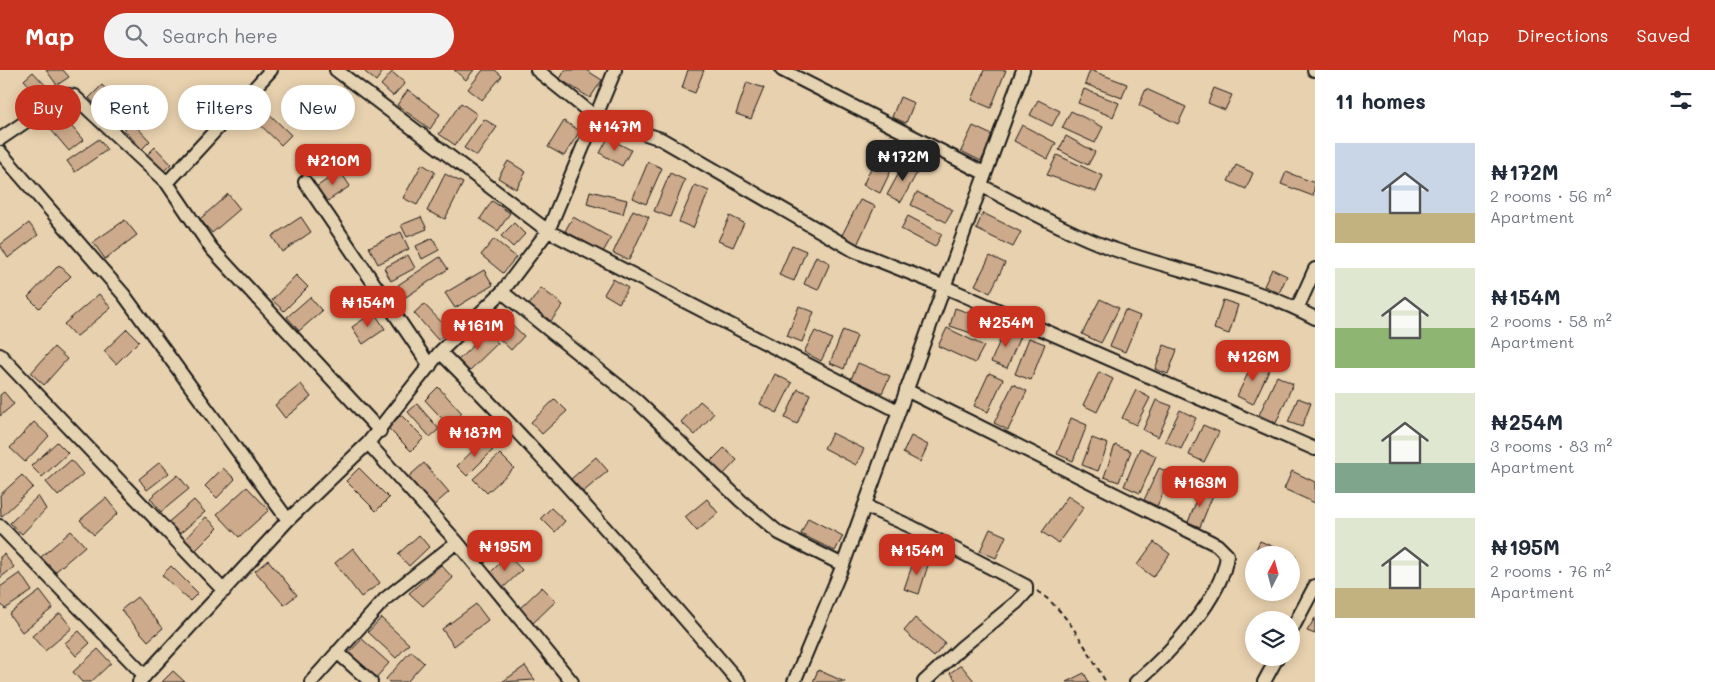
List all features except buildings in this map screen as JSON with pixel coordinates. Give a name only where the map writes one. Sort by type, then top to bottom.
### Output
[{"type":"street","points":[[166,183],[270,70]]},
{"type":"street","points":[[336,70],[548,231],[898,411]]},
{"type":"street","points":[[537,70],[597,118],[661,139],[855,251],[945,287],[1315,449]]},
{"type":"street","points":[[0,526],[142,679],[288,520],[380,431],[440,352],[502,292],[548,231],[597,118],[615,70]]},
{"type":"street","points":[[782,70],[984,173]]},
{"type":"street","points":[[794,682],[843,566],[898,411],[982,186],[984,173],[1023,70]]},
{"type":"street","points":[[0,139],[62,97],[74,96],[166,183],[211,248],[380,431]]},
{"type":"street","points":[[0,152],[124,295],[288,520]]},
{"type":"street","points":[[305,182],[430,366]]},
{"type":"street","points":[[982,186],[1112,249],[1217,279],[1297,308],[1315,318]]},
{"type":"street","points":[[1297,308],[1315,269]]},
{"type":"street","points":[[502,292],[637,401],[741,501],[779,533],[843,566]]},
{"type":"street","points":[[440,352],[503,415],[609,532],[739,682]]},
{"type":"street","points":[[0,355],[224,591]]},
{"type":"street","points":[[906,390],[1217,545],[1226,555],[1225,570],[1191,628],[1156,665],[1136,682]]},
{"type":"street","points":[[368,443],[457,542],[572,682]]},
{"type":"street","points":[[865,506],[912,527],[1026,586],[1026,592],[1017,602],[962,647],[924,682]]},
{"type":"street","points":[[310,682],[385,599],[457,542]]},
{"type":"street","points":[[1300,614],[1315,586]]},
{"type":"street","points":[[337,652],[371,682]]},
{"type":"street","points":[[1264,682],[1273,666]]},
{"type":"path","points":[[1026,586],[1038,592],[1056,607],[1072,627],[1106,682]]}]
